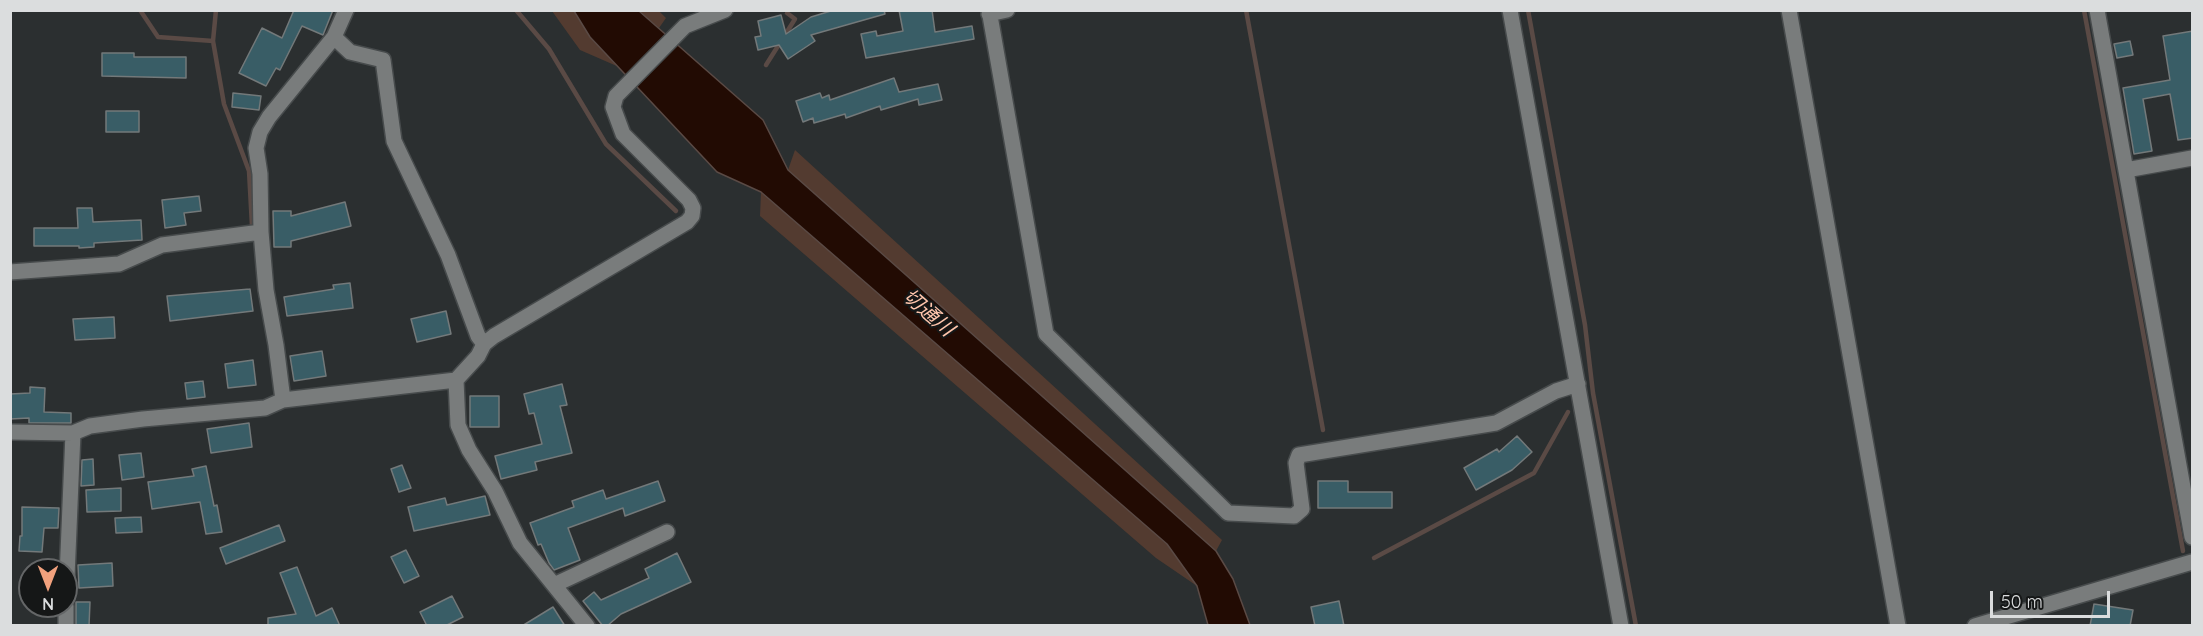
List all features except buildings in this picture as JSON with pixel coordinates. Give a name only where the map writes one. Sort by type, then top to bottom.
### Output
[{"type":"street","points":[[283,400],[266,290],[261,232],[260,174],[256,148],[260,132],[269,117],[334,37],[346,10]]},
{"type":"street","points":[[10,432],[73,433],[90,426],[132,420],[265,408],[283,400],[456,380],[478,356],[484,344],[522,318],[687,222],[692,216],[693,208],[688,200],[623,134],[613,107],[616,96],[685,26],[725,10]]},
{"type":"street","points":[[1007,10],[989,12],[1046,334],[1228,513],[1294,516],[1302,509],[1296,464],[1299,455],[1496,423],[1556,391],[1578,384]]},
{"type":"street","points":[[1509,10],[1621,626]]},
{"type":"street","points":[[1789,10],[1898,626]]},
{"type":"street","points":[[2097,10],[2193,537]]},
{"type":"street","points":[[334,37],[350,52],[383,60],[394,141],[448,255],[478,336],[484,344]]},
{"type":"street","points":[[2126,170],[2193,158]]},
{"type":"street","points":[[10,272],[119,264],[162,245],[261,232]]},
{"type":"street","points":[[456,380],[458,425],[469,450],[495,491],[520,543],[586,626]]},
{"type":"street","points":[[68,558],[73,433]]},
{"type":"street","points":[[554,585],[668,532]]},
{"type":"street","points":[[1975,626],[2193,562]]},
{"type":"shaded area","points":[[552,11],[574,11],[590,37],[619,67],[580,50]]},
{"type":"shaded area","points":[[639,11],[659,11],[666,18],[659,28]]},
{"type":"shaded area","points":[[795,150],[1222,540],[1216,551],[788,170]]},
{"type":"shaded area","points":[[761,192],[1167,544],[1197,586],[1156,558],[760,216]]},
{"type":"water","name":"切通川","points":[[574,11],[639,11],[763,120],[788,170],[1216,551],[1233,579],[1250,625],[1208,625],[1197,586],[1167,544],[761,192],[717,172],[590,37]]},
{"type":"waterway","points":[[140,10],[158,37],[213,41],[224,104],[249,171],[252,226]]},
{"type":"waterway","points":[[213,41],[216,10]]},
{"type":"waterway","points":[[516,10],[549,49],[606,144],[676,211]]},
{"type":"waterway","points":[[1246,10],[1323,430]]},
{"type":"waterway","points":[[1528,10],[1585,325],[1593,393],[1636,626]]},
{"type":"waterway","points":[[2084,10],[2183,551]]},
{"type":"waterway","points":[[766,65],[795,19],[787,13]]},
{"type":"waterway","points":[[1374,558],[1534,473],[1568,412]]}]
